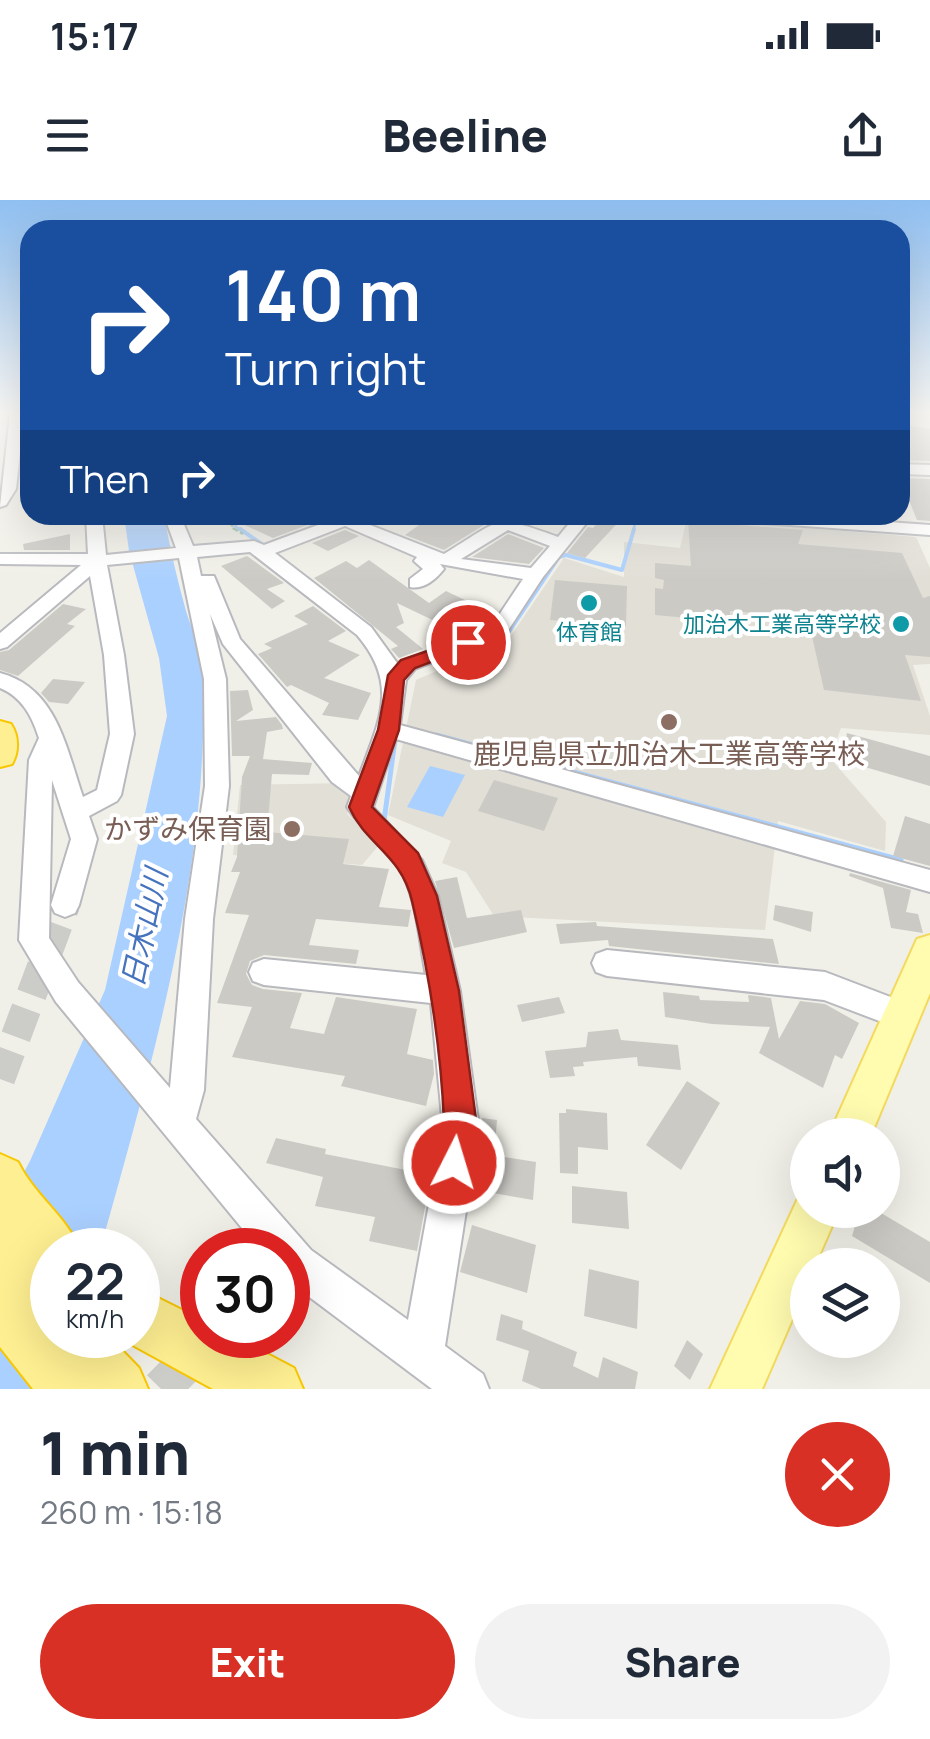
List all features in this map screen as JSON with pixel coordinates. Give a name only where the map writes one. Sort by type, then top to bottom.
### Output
[{"type":"highway","points":[[0,732],[0,756]]},
{"type":"highway","points":[[0,1180],[12,1207],[32,1228]]},
{"type":"highway","points":[[0,1259],[30,1294]]},
{"type":"highway","points":[[0,1301],[87,1369]]},
{"type":"highway","points":[[160,1329],[272,1389]]},
{"type":"main road","points":[[858,1118],[929,957]]},
{"type":"main road","points":[[736,1389],[808,1228]]},
{"type":"street","points":[[75,812],[108,795],[122,734],[96,525]]},
{"type":"street","points":[[173,1121],[187,1090],[199,919],[217,786],[214,679],[186,554],[176,525]]},
{"type":"street","points":[[0,559],[101,561],[256,549],[332,525]]},
{"type":"street","points":[[365,525],[392,542],[440,557],[505,575],[536,574]]},
{"type":"street","points":[[417,582],[435,569],[423,560],[440,557],[504,525]]},
{"type":"street","points":[[509,525],[562,544]]},
{"type":"street","points":[[422,1357],[461,1127],[444,991],[424,896],[409,860],[366,818],[360,807],[388,730],[395,679],[408,664],[498,632],[536,574],[577,525]]},
{"type":"street","points":[[855,525],[928,533]]},
{"type":"street","points":[[256,549],[364,631],[380,648],[395,679]]},
{"type":"street","points":[[186,554],[203,572],[230,640],[342,776],[363,792]]},
{"type":"street","points":[[0,643],[101,561]]},
{"type":"street","points":[[0,680],[28,695],[43,714],[84,840],[65,906]]},
{"type":"street","points":[[388,730],[930,881]]},
{"type":"street","points":[[51,737],[41,760],[34,940],[67,992],[262,1228]]},
{"type":"street","points":[[607,963],[825,986],[903,1016]]},
{"type":"street","points":[[264,972],[444,991]]},
{"type":"street","points":[[310,1276],[468,1389]]},
{"type":"path","points":[[232,525],[256,549]]},
{"type":"shaded area","name":"鹿児島県立加治木工業高等学校","points":[[685,525],[771,525],[916,537],[930,568],[930,664],[913,665],[930,716],[930,735],[841,728],[830,758],[886,822],[885,851],[778,821],[765,930],[494,916],[466,872],[442,863],[451,841],[388,815],[416,680],[508,640],[564,558],[624,577],[624,542],[680,548]]},
{"type":"shaded area","points":[[349,783],[355,790],[347,814],[380,844],[362,865],[233,855],[240,785]]},
{"type":"water","name":"日木山川","points":[[125,525],[166,525],[201,662],[203,740],[188,888],[157,1037],[106,1228],[30,1228],[30,1358],[55,1358],[60,1389],[0,1389],[0,1216],[30,1161],[105,990],[167,716],[159,658]]},
{"type":"water","points":[[430,766],[465,775],[443,817],[407,807]]},
{"type":"building","points":[[910,478],[930,479],[930,521],[917,520],[910,503]]},
{"type":"building","points":[[245,525],[307,525],[273,538]]},
{"type":"building","points":[[419,525],[484,525],[444,550],[405,535]]},
{"type":"building","points":[[616,525],[585,558],[567,553],[588,527]]},
{"type":"building","name":"加治木工業高等学校","points":[[688,525],[803,530],[798,544],[902,553],[923,598],[930,596],[930,657],[905,655],[921,701],[824,690],[808,618],[730,611],[731,622],[655,615],[655,588],[663,589],[664,580],[655,578],[655,563],[691,566]]},
{"type":"building","points":[[345,530],[359,536],[328,551],[312,543]]},
{"type":"building","points":[[70,534],[70,550],[24,550],[23,544]]},
{"type":"building","points":[[508,534],[544,548],[529,564],[472,557]]},
{"type":"building","points":[[247,556],[284,583],[267,589],[285,601],[272,609],[221,566]]},
{"type":"building","points":[[369,560],[429,603],[446,591],[467,601],[451,611],[462,616],[447,627],[397,603],[404,623],[396,627],[423,649],[399,658],[391,649],[398,646],[314,578],[346,561],[357,568]]},
{"type":"building","name":"体育館","points":[[555,580],[627,586],[626,626],[550,620]]},
{"type":"building","points":[[63,604],[86,609],[67,624],[75,626],[18,676],[0,670],[0,652],[9,650]]},
{"type":"building","points":[[313,606],[346,631],[328,641],[360,655],[324,678],[371,693],[358,720],[322,715],[329,703],[291,685],[287,687],[258,654],[272,648],[264,644],[308,624],[294,616]]},
{"type":"building","points":[[53,679],[85,682],[68,704],[49,702],[41,693]]},
{"type":"building","points":[[248,690],[253,710],[236,721],[276,717],[283,729],[267,732],[263,759],[312,763],[309,775],[272,774],[267,832],[349,839],[343,864],[389,869],[379,907],[411,910],[408,927],[316,919],[309,945],[359,950],[356,964],[264,955],[250,961],[246,974],[252,985],[263,989],[302,993],[290,1028],[324,1034],[336,997],[417,1009],[407,1054],[433,1060],[434,1074],[426,1106],[341,1086],[345,1076],[232,1057],[252,1007],[217,1003],[249,915],[225,913],[240,872],[231,872],[237,857],[242,777],[250,756],[232,756],[230,691]]},
{"type":"building","points":[[847,733],[930,756],[930,786],[841,760]]},
{"type":"building","points":[[494,780],[558,798],[544,831],[478,811]]},
{"type":"building","points":[[905,816],[930,824],[930,866],[893,856]]},
{"type":"building","points":[[850,873],[911,890],[906,912],[918,914],[923,933],[891,928],[883,888],[849,876]]},
{"type":"building","points":[[457,877],[467,918],[521,910],[527,932],[454,948],[435,881]]},
{"type":"building","points":[[775,905],[813,912],[811,932],[773,920]]},
{"type":"building","points":[[596,922],[597,926],[773,939],[779,964],[609,946],[608,940],[560,944],[556,924]]},
{"type":"building","points":[[663,992],[699,996],[700,1000],[749,1002],[748,995],[771,998],[779,1039],[800,1001],[825,1004],[859,1023],[842,1059],[835,1055],[823,1088],[759,1053],[770,1027],[665,1017]]},
{"type":"building","points":[[559,997],[565,1013],[522,1022],[517,1005]]},
{"type":"building","points":[[618,1029],[621,1040],[678,1045],[681,1070],[638,1066],[637,1057],[583,1062],[584,1066],[573,1067],[575,1076],[550,1078],[545,1051],[586,1047],[588,1032]]},
{"type":"building","points":[[687,1081],[720,1103],[681,1170],[646,1145]]},
{"type":"building","points":[[566,1109],[607,1113],[608,1150],[578,1147],[578,1174],[560,1173],[559,1113],[566,1113]]},
{"type":"building","points":[[482,1118],[497,1120],[494,1156],[479,1154]]},
{"type":"building","points":[[276,1138],[326,1149],[325,1154],[431,1175],[417,1251],[369,1241],[375,1217],[315,1206],[323,1177],[266,1163]]},
{"type":"building","points":[[498,1156],[536,1162],[533,1200],[493,1193]]},
{"type":"building","points":[[572,1186],[627,1192],[629,1229],[572,1223]]},
{"type":"building","points":[[900,1224],[930,1242],[930,1283],[900,1265],[900,1248],[872,1248],[852,1236],[854,1228],[900,1228]]},
{"type":"building","points":[[472,1225],[536,1245],[527,1293],[460,1272]]},
{"type":"building","points":[[589,1269],[639,1281],[637,1329],[584,1316]]},
{"type":"building","points":[[501,1314],[523,1321],[522,1329],[577,1352],[573,1366],[598,1378],[603,1357],[638,1372],[635,1389],[541,1389],[522,1381],[529,1351],[496,1340]]},
{"type":"building","points":[[687,1340],[703,1354],[690,1380],[674,1366]]},
{"type":"waterway","points":[[16,488],[20,471]]},
{"type":"waterway","points":[[236,525],[243,532]]},
{"type":"waterway","points":[[633,532],[635,525]]},
{"type":"waterway","points":[[240,529],[263,545]]},
{"type":"waterway","points":[[432,662],[504,639],[559,557],[566,555],[622,570],[634,529]]},
{"type":"waterway","points":[[436,735],[901,860]]},
{"type":"waterway","points":[[384,821],[395,740]]},
{"type":"tunnel","points":[[0,1079],[65,905]]},
{"type":"tunnel","points":[[161,1389],[191,1358]]},
{"type":"place","name":"体育館","points":[[589,603]]},
{"type":"place","name":"加治木工業高等学校","points":[[901,624]]},
{"type":"place","name":"鹿児島県立加治木工業高等学校","points":[[669,722]]},
{"type":"place","name":"かずみ保育園","points":[[292,829]]},
{"type":"route","points":[[454,1163],[461,1127],[444,991],[424,896],[409,860],[366,818],[360,807],[388,730],[395,679],[408,664],[468,642]]}]
